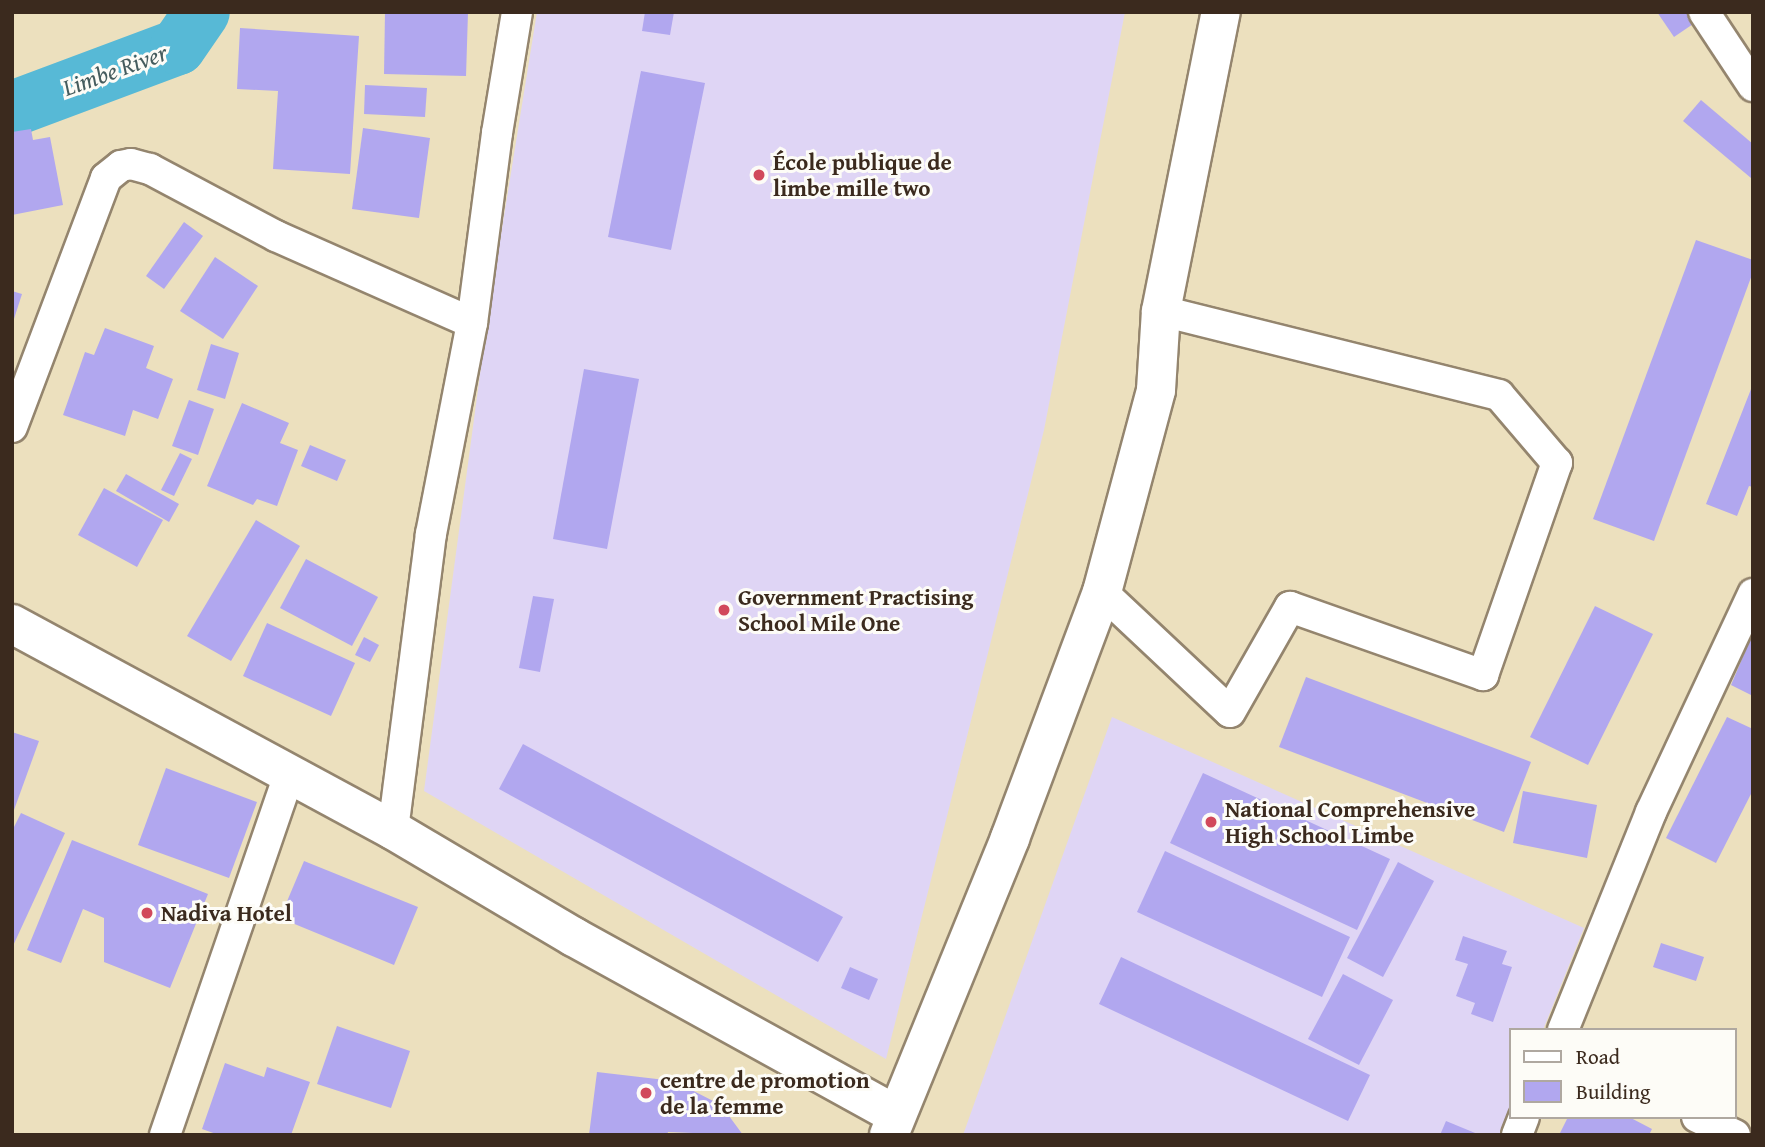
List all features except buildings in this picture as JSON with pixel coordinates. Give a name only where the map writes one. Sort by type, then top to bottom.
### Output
[{"type":"main road","points":[[12,624],[393,830],[893,1125],[1010,838],[1102,592],[1156,390],[1161,311],[1221,12]]},
{"type":"street","points":[[393,830],[431,534],[472,323],[496,133],[517,12]]},
{"type":"street","points":[[1704,12],[1753,86]]},
{"type":"street","points":[[12,428],[106,178],[121,166],[131,164],[150,169],[276,236],[472,323]]},
{"type":"street","points":[[1102,592],[1230,712],[1290,607],[1483,675],[1557,463],[1499,396],[1161,311]]},
{"type":"street","points":[[1564,1028],[1651,812],[1753,594]]},
{"type":"street","points":[[165,1135],[290,773]]},
{"type":"street","points":[[1702,1119],[1735,1135]]},
{"type":"shaded area","points":[[537,12],[1125,12],[1044,430],[886,1059],[424,791],[488,315]]},
{"type":"shaded area","name":"National Comprehensive High School Limbe","points":[[1112,717],[1584,928],[1544,1028],[1510,1028],[1510,1110],[1500,1135],[963,1135]]},
{"type":"waterway","name":"Limbe River","points":[[12,109],[178,47],[202,12]]},
{"type":"place","name":"École publique de limbe mille two","points":[[759,175]]},
{"type":"place","name":"Government Practising School Mile One","points":[[724,610]]},
{"type":"place","name":"National Comprehensive High School Limbe","points":[[1211,822]]},
{"type":"place","name":"Nadiva Hotel","points":[[147,913]]},
{"type":"place","name":"centre de promotion de la femme","points":[[646,1093]]}]
